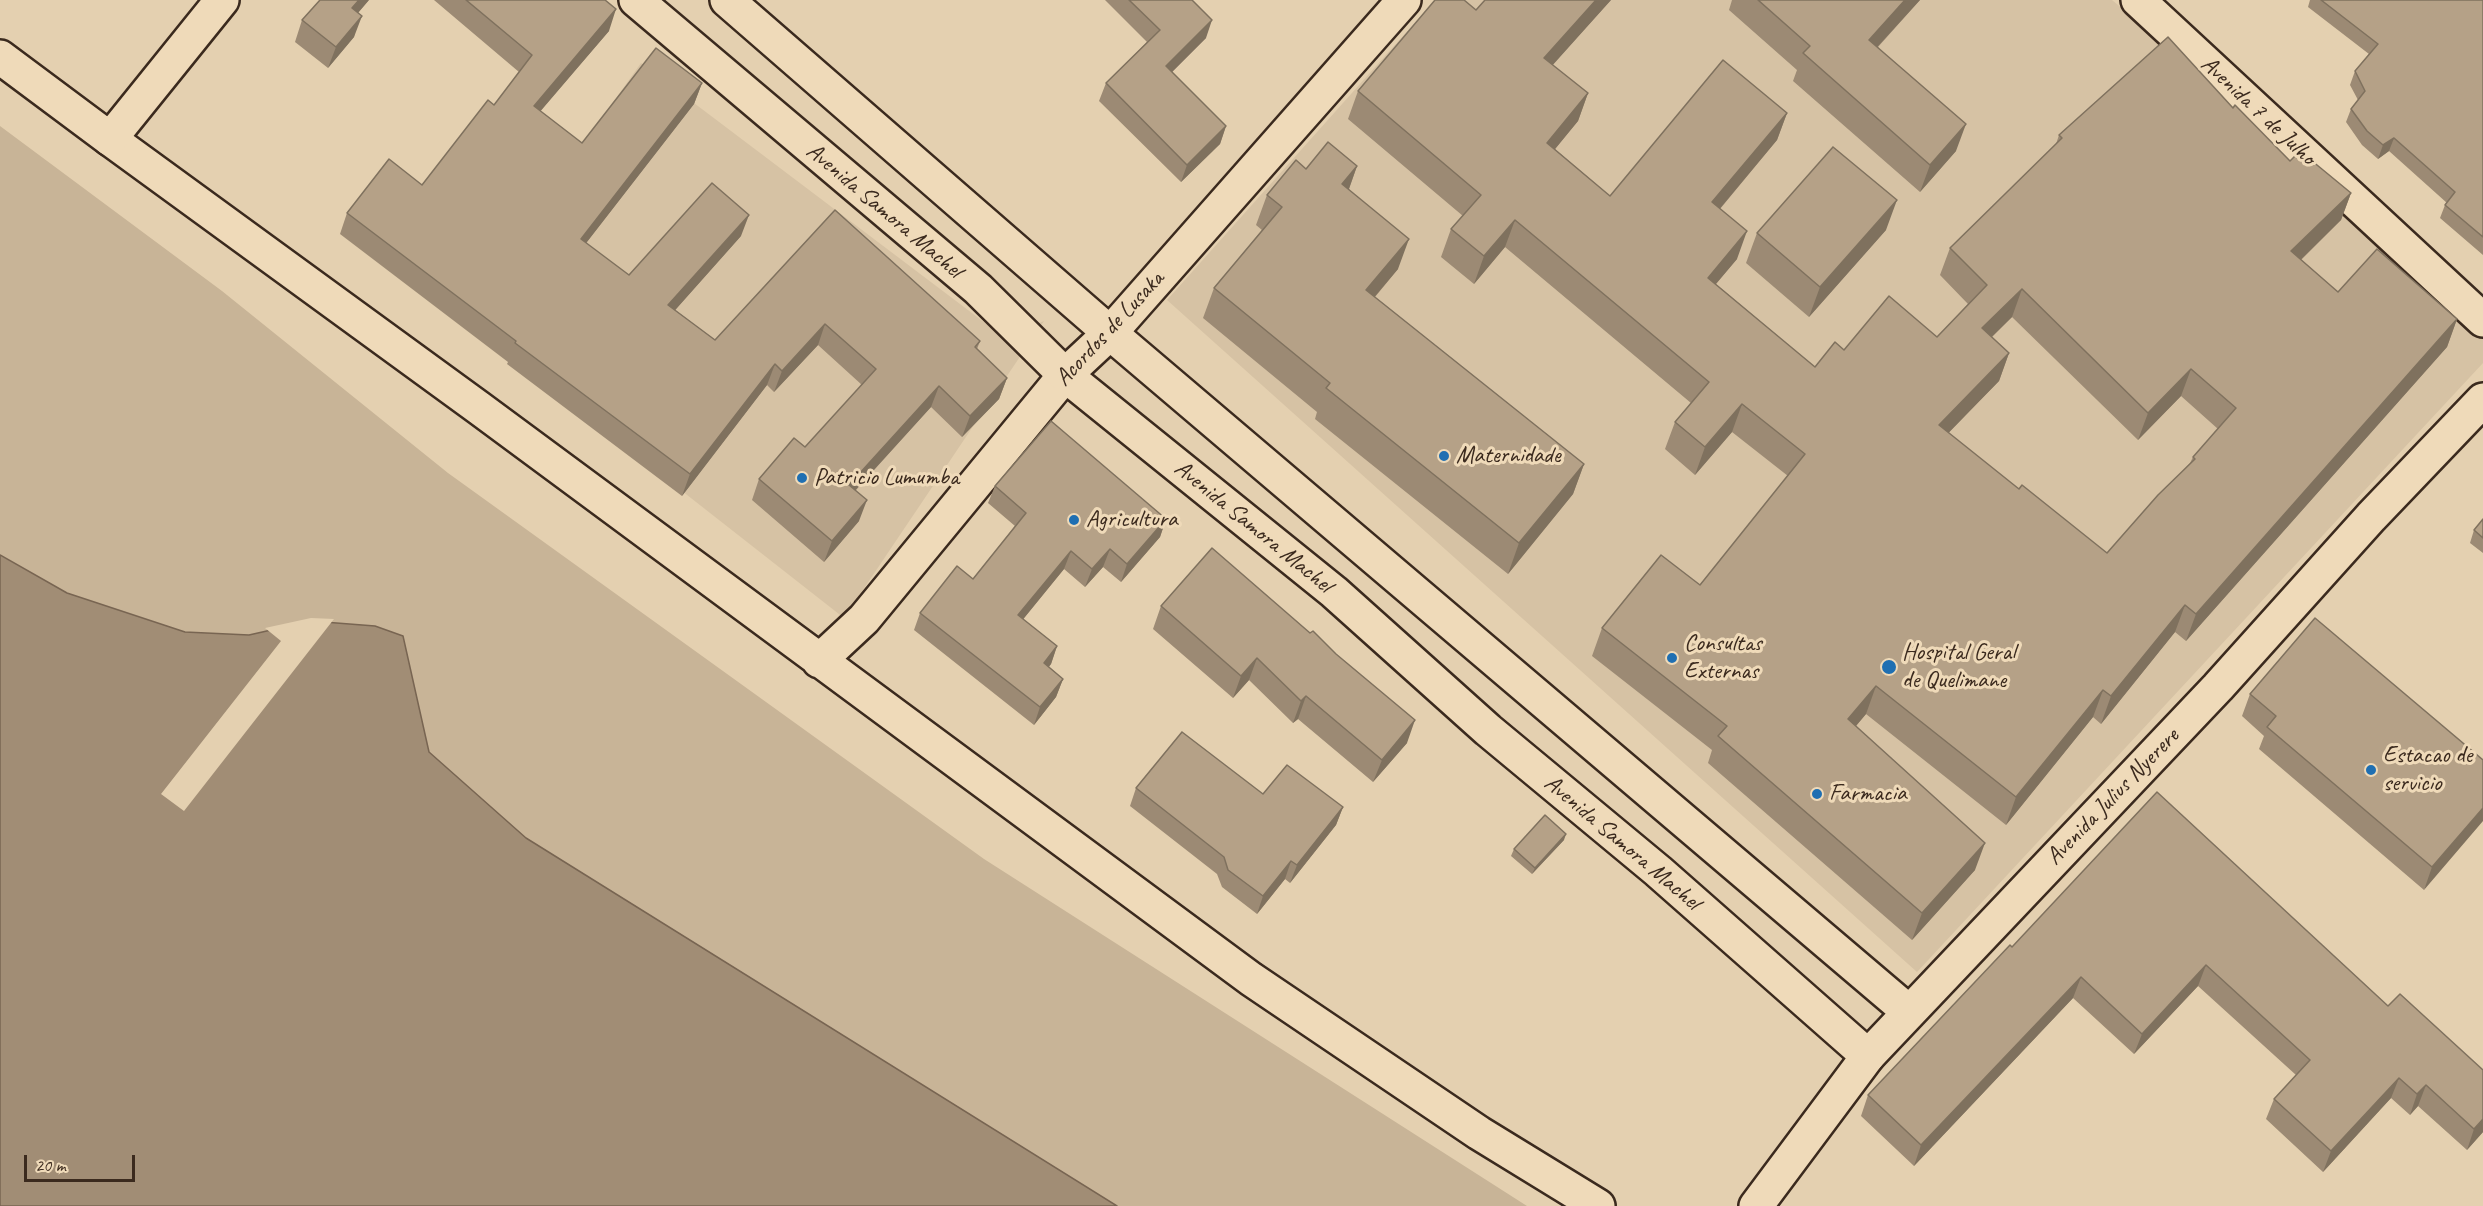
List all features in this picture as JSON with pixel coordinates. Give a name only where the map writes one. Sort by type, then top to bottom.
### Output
[{"type":"street","points":[[110,139],[222,0]]},
{"type":"street","name":"Avenida Samora Machel","points":[[636,0],[978,289],[1065,375],[1334,592],[1488,730],[1658,871],[1868,1056]]},
{"type":"street","points":[[727,0],[1110,333],[1909,1012]]},
{"type":"street","name":"Acordos de Lusaka","points":[[819,661],[864,619],[1065,375],[1110,333],[1404,0]]},
{"type":"street","name":"Avenida 7 de Julho","points":[[2156,6],[2483,320]]},
{"type":"street","points":[[0,57],[1251,979],[1479,1133],[1598,1206]]},
{"type":"street","name":"Avenida Julius Nyerere","points":[[1756,1206],[1868,1056],[2218,687],[2371,518],[2483,400]]},
{"type":"shaded area","name":"Hospital Geral de Quelimane","points":[[1435,0],[2112,0],[2483,308],[2483,363],[1917,972],[1167,300]]},
{"type":"shaded area","name":"Patricio Lumumba","points":[[641,63],[1005,338],[1044,321],[844,618],[460,317]]},
{"type":"shaded area","points":[[0,126],[222,291],[448,473],[984,859],[1527,1206],[1117,1206],[526,838],[429,752],[403,636],[311,621],[249,635],[185,632],[67,593],[0,555]]},
{"type":"shaded area","points":[[0,555],[67,593],[185,632],[249,635],[311,621],[375,626],[403,636],[429,752],[526,838],[1117,1206],[0,1206]]},
{"type":"pier","points":[[311,618],[334,619],[184,811],[161,794],[281,641],[265,628]]},
{"type":"building","points":[[320,0],[359,0],[352,8],[362,16],[336,47],[302,20]]},
{"type":"building","points":[[466,0],[605,0],[616,9],[534,106],[582,143],[656,48],[702,83],[581,239],[629,275],[712,183],[749,215],[668,305],[715,340],[835,210],[980,341],[975,347],[1007,378],[970,416],[939,386],[849,485],[867,500],[832,541],[759,479],[794,438],[805,447],[876,369],[825,324],[782,371],[775,364],[690,474],[347,213],[389,159],[422,185],[488,100],[494,105],[532,55]]},
{"type":"building","points":[[1129,0],[1192,0],[1212,20],[1166,66],[1226,126],[1187,165],[1106,83],[1160,30]]},
{"type":"building","points":[[1435,0],[1464,0],[1476,10],[1485,0],[1596,0],[1544,58],[1588,93],[1547,143],[1610,196],[1723,60],[1787,113],[1712,202],[1747,231],[1708,278],[1815,367],[1835,342],[1844,350],[1889,296],[1937,337],[1987,285],[1950,248],[2062,138],[2059,135],[2168,37],[2233,108],[2235,105],[2290,161],[2300,151],[2351,193],[2291,251],[2338,292],[2377,249],[2457,319],[2196,614],[2185,605],[2111,696],[2103,690],[2016,797],[1876,686],[1848,719],[1985,843],[1922,913],[1718,736],[1727,726],[1602,628],[1661,555],[1700,585],[1805,454],[1742,404],[1705,447],[1675,422],[1709,382],[1515,220],[1484,256],[1451,229],[1481,195],[1358,91]],"holes":[[[2022,289],[2148,413],[2191,369],[2236,408],[2193,457],[2195,459],[2158,495],[2107,553],[2022,485],[2019,489],[1939,425],[2009,353],[1982,328]]]},
{"type":"building","points":[[1758,0],[1905,0],[1869,40],[1966,124],[1930,165],[1803,53],[1810,46]]},
{"type":"building","points":[[2321,0],[2483,0],[2483,237],[2445,205],[2455,192],[2394,138],[2383,145],[2367,131],[2351,109],[2365,91],[2355,71],[2378,44]]},
{"type":"building","points":[[1328,142],[1357,166],[1342,184],[1409,239],[1366,290],[1584,464],[1519,543],[1326,388],[1330,383],[1214,288],[1282,207],[1267,195],[1296,160],[1306,169]]},
{"type":"building","points":[[1833,147],[1897,200],[1820,287],[1757,233]]},
{"type":"building","points":[[1051,421],[1166,519],[1127,564],[1110,549],[1092,569],[1071,551],[1018,615],[1057,646],[1044,663],[1063,679],[1040,707],[920,613],[957,566],[973,579],[1026,513],[995,486]]},
{"type":"building","points":[[2483,519],[2483,538],[2474,530]]},
{"type":"building","points":[[1212,548],[1310,633],[1313,631],[1336,654],[1415,720],[1382,760],[1306,696],[1301,701],[1257,658],[1241,676],[1161,606]]},
{"type":"building","name":"Estacao de servicio","points":[[2315,618],[2483,760],[2483,808],[2432,867],[2267,727],[2276,716],[2250,694]]},
{"type":"building","points":[[1182,732],[1263,794],[1287,765],[1343,807],[1297,865],[1291,861],[1263,896],[1228,870],[1224,857],[1136,788]]},
{"type":"building","points":[[2157,792],[2388,1006],[2400,994],[2483,1070],[2483,1119],[2474,1129],[2426,1085],[2417,1094],[2399,1078],[2331,1151],[2274,1099],[2310,1060],[2206,965],[2142,1034],[2081,977],[1921,1145],[1868,1095],[2010,945],[2012,947]]},
{"type":"building","points":[[1545,815],[1566,834],[1535,868],[1514,849]]},
{"type":"place","name":"Maternidade","points":[[1444,456]]},
{"type":"place","name":"Patricio Lumumba","points":[[802,478]]},
{"type":"place","name":"Agricultura","points":[[1074,520]]},
{"type":"place","name":"Consultas Externas","points":[[1672,658]]},
{"type":"place","name":"Hospital Geral de Quelimane","points":[[1889,667]]},
{"type":"place","name":"Estacao de servicio","points":[[2371,770]]},
{"type":"place","name":"Farmacia","points":[[1817,794]]}]
